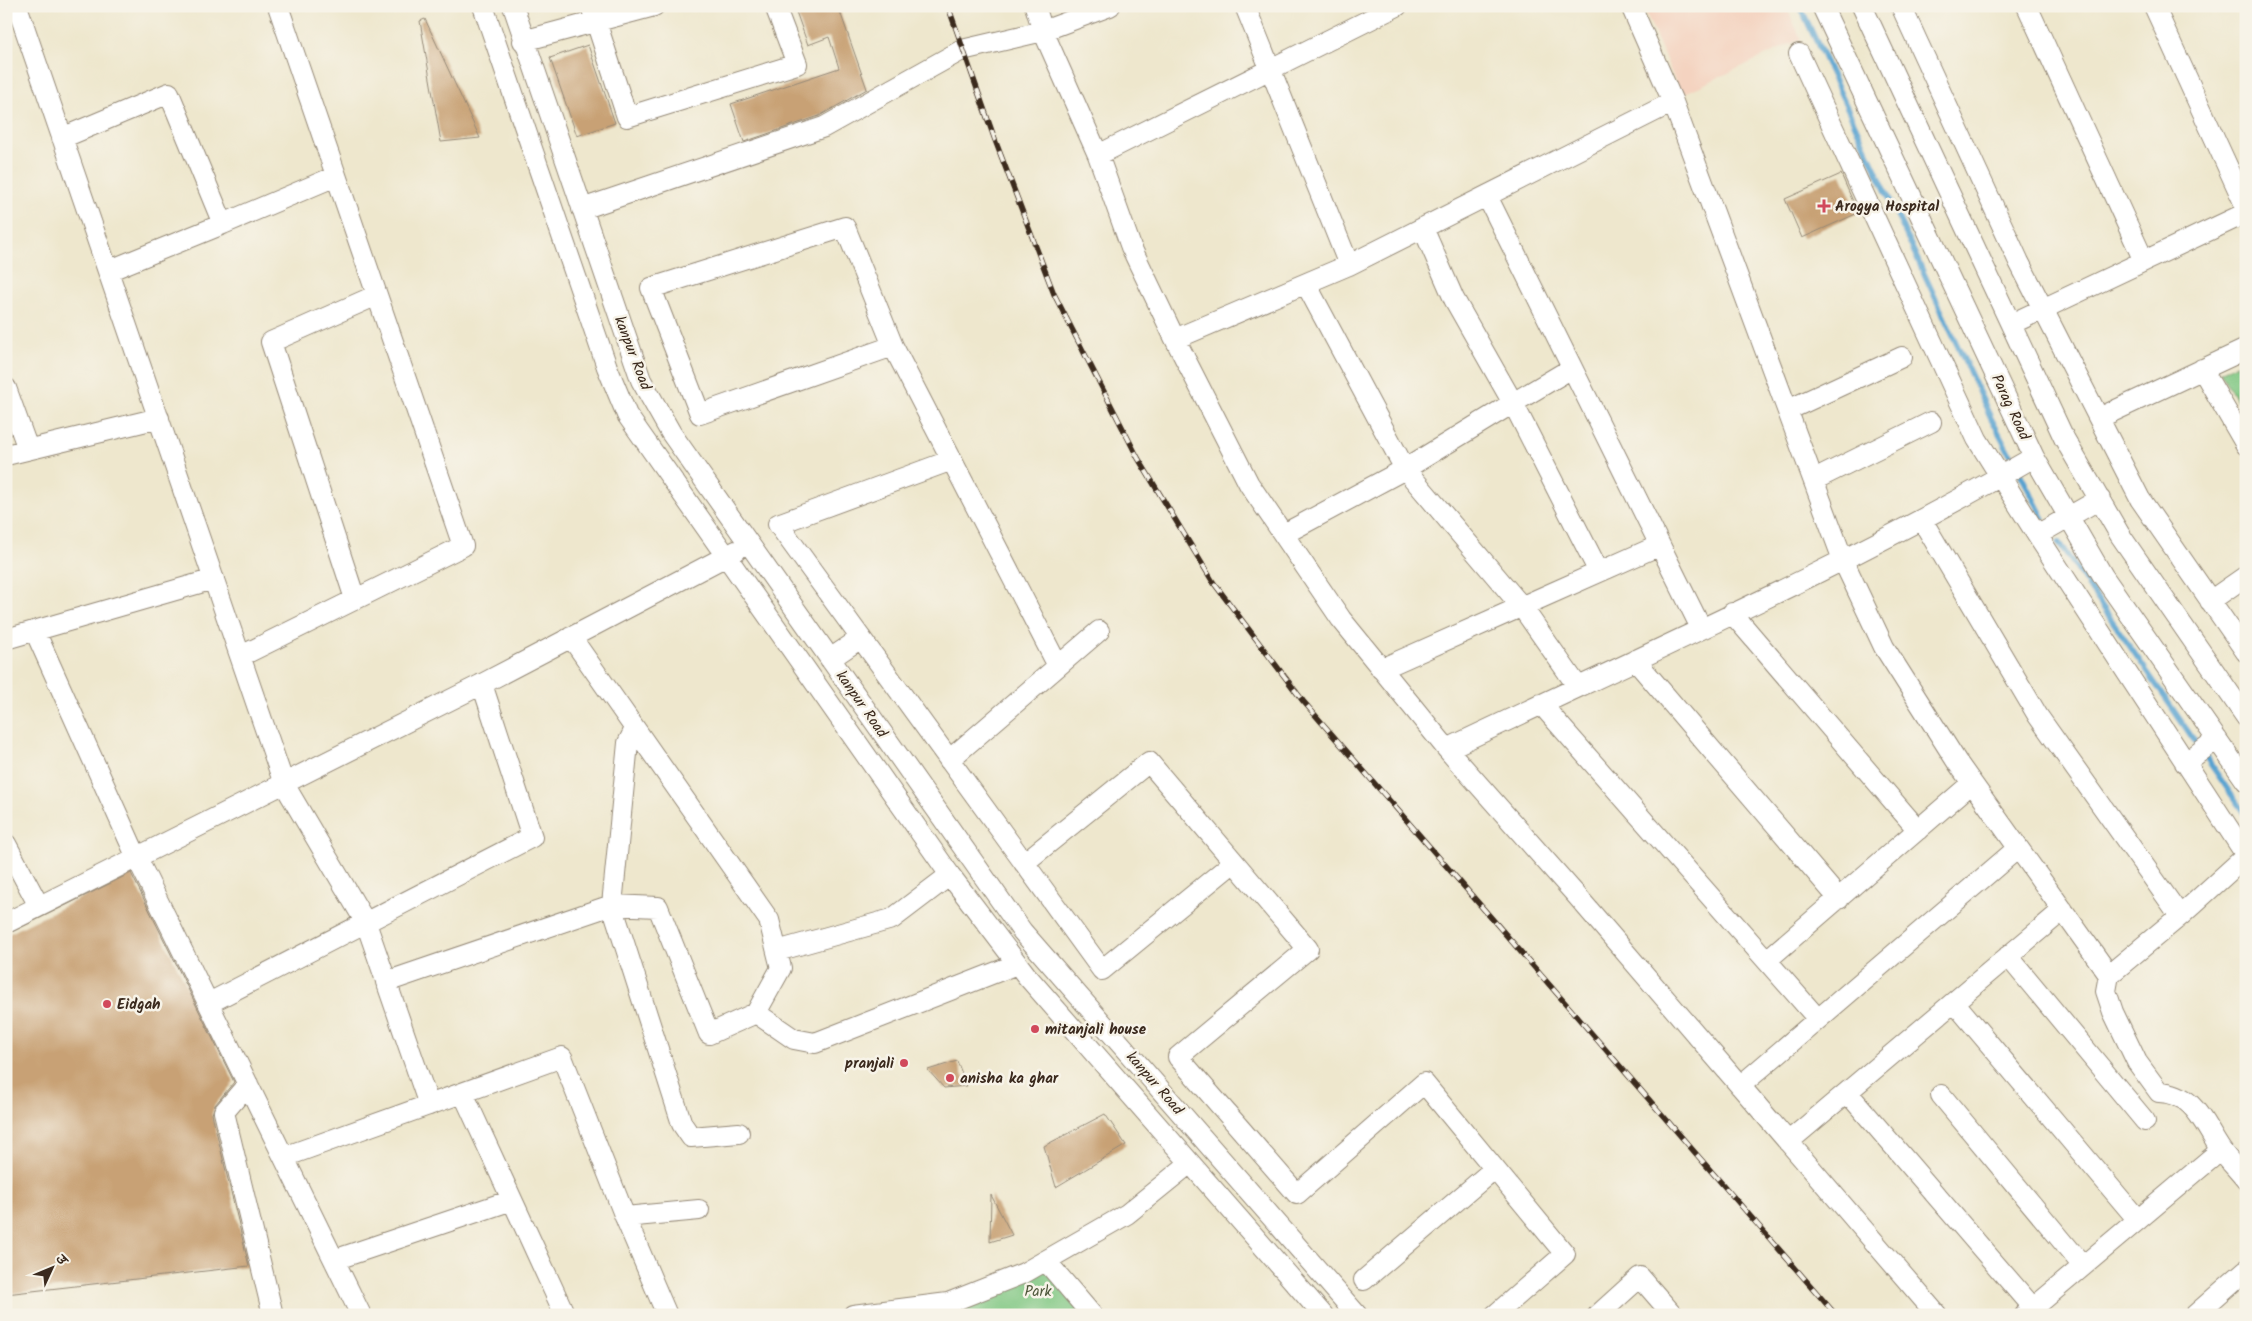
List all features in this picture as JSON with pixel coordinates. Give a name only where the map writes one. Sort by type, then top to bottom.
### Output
[{"type":"street","points":[[240,656],[463,546],[278,6]]},
{"type":"street","points":[[488,6],[483,6],[607,367],[627,415],[950,875],[1017,964],[1323,1315]]},
{"type":"street","name":"kanpur Road","points":[[513,6],[523,41],[641,380],[671,433],[1022,931],[1357,1315]]},
{"type":"street","points":[[523,41],[594,14],[654,6]]},
{"type":"street","points":[[594,14],[628,117],[797,64],[776,6]]},
{"type":"street","points":[[1036,6],[1043,31],[1098,155],[1131,248],[1175,339],[1249,484],[1341,619],[1447,749],[1937,1315]]},
{"type":"street","points":[[582,209],[824,127],[962,50],[1043,31],[1110,6]]},
{"type":"street","points":[[1245,6],[1349,265]]},
{"type":"street","points":[[1098,155],[1397,6]]},
{"type":"street","points":[[1631,6],[1673,102],[1843,560],[1884,647],[1972,783],[2109,975]]},
{"type":"street","name":"Parag Road","points":[[1822,6],[2034,458],[2103,576],[2246,781]]},
{"type":"street","points":[[1862,6],[2064,438],[2120,535],[2246,717]]},
{"type":"street","points":[[1901,6],[2019,262],[2140,499],[2246,652]]},
{"type":"street","points":[[2027,6],[2144,261]]},
{"type":"street","points":[[2154,6],[2246,207]]},
{"type":"street","points":[[15,17],[62,138],[284,784],[366,923],[429,1105]]},
{"type":"street","points":[[1799,54],[1977,439],[2037,535],[2246,856],[2180,916],[2109,975],[2106,991],[2113,1012],[2137,1062],[2159,1092],[2172,1092],[2188,1102],[2209,1127],[2221,1150],[2246,1180]]},
{"type":"street","points":[[62,138],[169,93],[223,224]]},
{"type":"street","points":[[1175,339],[1349,265],[1673,102]]},
{"type":"street","points":[[108,271],[336,176]]},
{"type":"street","points":[[1487,196],[1701,628]]},
{"type":"street","points":[[2011,324],[2246,214]]},
{"type":"street","points":[[893,346],[700,414],[651,288],[845,227],[893,346],[1058,666]]},
{"type":"street","points":[[1423,228],[1454,299],[1512,403],[1599,572]]},
{"type":"street","points":[[1306,284],[1405,469],[1522,607],[1578,687]]},
{"type":"street","points":[[355,599],[271,342],[377,295]]},
{"type":"street","points":[[2099,418],[2246,349]]},
{"type":"street","points":[[1788,410],[1902,357]]},
{"type":"street","points":[[1284,534],[1405,469],[1572,368]]},
{"type":"street","points":[[2202,369],[2244,439]]},
{"type":"street","points":[[6,388],[28,449]]},
{"type":"street","points":[[6,455],[159,418]]},
{"type":"street","points":[[1814,480],[1931,422]]},
{"type":"street","points":[[1447,749],[1843,560],[1922,520],[2034,458]]},
{"type":"street","points":[[952,460],[778,524],[1102,970],[1234,862]]},
{"type":"street","points":[[2037,535],[2100,499]]},
{"type":"street","points":[[1922,520],[2038,716],[2180,916]]},
{"type":"street","points":[[6,923],[482,684],[749,544]]},
{"type":"street","points":[[1381,669],[1660,545]]},
{"type":"street","points":[[2210,601],[2246,576]]},
{"type":"street","points":[[6,639],[214,579]]},
{"type":"street","points":[[1732,613],[1918,830]]},
{"type":"street","points":[[949,760],[1098,630]]},
{"type":"street","points":[[36,631],[137,858],[361,1315]]},
{"type":"street","points":[[386,982],[612,905],[658,907],[709,1034],[756,1013],[781,968],[769,920],[571,637]]},
{"type":"street","points":[[830,659],[861,638]]},
{"type":"street","points":[[1635,660],[1839,899]]},
{"type":"street","points":[[209,1003],[532,837],[482,684]]},
{"type":"street","points":[[1542,704],[1818,1018]]},
{"type":"street","points":[[635,729],[628,743],[612,905],[682,1124],[691,1137],[739,1132]]},
{"type":"street","points":[[2185,763],[2217,740]]},
{"type":"street","points":[[1024,863],[1149,762],[1308,949],[1178,1057],[1297,1194],[1424,1084],[1565,1254],[1495,1315]]},
{"type":"street","points":[[1767,960],[1972,783]]},
{"type":"street","points":[[6,844],[39,906]]},
{"type":"street","points":[[1740,1086],[2018,848]]},
{"type":"street","points":[[777,951],[892,918],[950,875]]},
{"type":"street","points":[[1788,1142],[2062,910]]},
{"type":"street","points":[[2008,956],[2145,1121]]},
{"type":"street","points":[[756,1013],[794,1039],[815,1043],[1017,964]]},
{"type":"street","points":[[1954,1002],[2138,1220]]},
{"type":"street","points":[[284,1157],[562,1057],[624,1216],[667,1315]]},
{"type":"street","points":[[1127,1090],[1146,1074]]},
{"type":"street","points":[[248,1084],[224,1112],[273,1315]]},
{"type":"street","points":[[1847,1092],[2032,1313],[2083,1266],[2221,1150]]},
{"type":"street","points":[[463,1093],[565,1315]]},
{"type":"street","points":[[1941,1095],[2083,1266]]},
{"type":"street","points":[[853,1315],[949,1309],[1024,1273],[1127,1214],[1190,1163]]},
{"type":"street","points":[[1204,1179],[1224,1163]]},
{"type":"street","points":[[1364,1280],[1494,1168]]},
{"type":"street","points":[[334,1260],[512,1200]]},
{"type":"street","points":[[624,1216],[699,1210]]},
{"type":"street","points":[[1046,1261],[1092,1315]]},
{"type":"street","points":[[2195,1315],[2246,1270]]},
{"type":"street","points":[[1598,1315],[1640,1277],[1673,1315]]},
{"type":"shaded area","points":[[1643,6],[1786,6],[1801,39],[1681,95]]},
{"type":"green space","points":[[2246,360],[2246,415],[2220,372]]},
{"type":"green space","name":"Park","points":[[1046,1261],[1092,1315],[853,1315],[948,1303]]},
{"type":"building","points":[[794,6],[838,6],[867,89],[819,116],[744,142],[731,104],[839,68],[829,37],[808,45]]},
{"type":"building","points":[[425,19],[480,138],[441,142],[420,21]]},
{"type":"building","points":[[588,45],[615,123],[577,136],[550,58]]},
{"type":"building","points":[[1841,174],[1858,213],[1802,238],[1785,199]]},
{"type":"building","name":"Eidgah","points":[[131,873],[234,1082],[215,1105],[212,1114],[249,1266],[6,1294],[6,935]]},
{"type":"building","name":"anisha ka ghar","points":[[957,1061],[967,1086],[944,1088],[928,1070]]},
{"type":"building","points":[[1105,1114],[1126,1145],[1056,1187],[1044,1146]]},
{"type":"building","points":[[991,1195],[1012,1235],[990,1242]]},
{"type":"waterway","points":[[1800,6],[1991,418],[2043,517]]},
{"type":"waterway","points":[[2059,543],[2246,816]]},
{"type":"railway","points":[[948,6],[995,140],[1054,294],[1138,458],[1213,582],[1303,701],[1836,1315]]},
{"type":"place","name":"Arogya Hospital","points":[[1824,206]]},
{"type":"place","name":"Eidgah","points":[[107,1004]]},
{"type":"place","name":"mitanjali house","points":[[1035,1029]]},
{"type":"place","name":"pranjali","points":[[904,1063]]},
{"type":"place","name":"anisha ka ghar","points":[[950,1078]]}]
